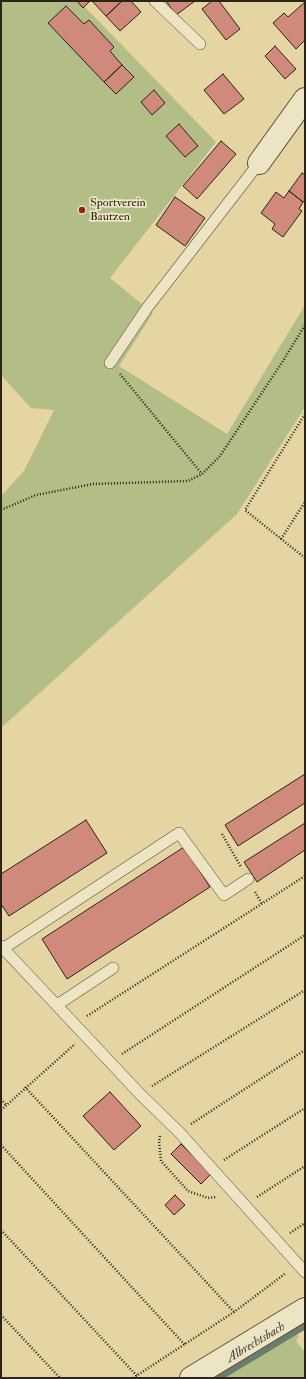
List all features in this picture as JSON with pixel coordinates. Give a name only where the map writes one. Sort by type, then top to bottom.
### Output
[{"type":"street","points":[[259,164],[305,99]]},
{"type":"street","points":[[191,1378],[305,1309]]},
{"type":"lane","points":[[155,1],[200,44]]},
{"type":"lane","points":[[110,363],[147,308],[259,164]]},
{"type":"lane","points":[[248,879],[224,895],[179,834],[2,947],[86,1034],[140,1094],[179,1132],[302,1268]]},
{"type":"lane","points":[[57,1005],[113,968]]},
{"type":"path","points":[[1,510],[36,495],[86,485],[188,481],[202,474],[220,456],[305,325]]},
{"type":"path","points":[[110,363],[202,474]]},
{"type":"path","points":[[305,414],[245,510],[305,558]]},
{"type":"path","points":[[282,539],[305,502]]},
{"type":"path","points":[[75,1024],[305,876]]},
{"type":"path","points":[[110,1061],[305,935]]},
{"type":"path","points":[[140,1094],[305,990]]},
{"type":"path","points":[[1,1110],[86,1034]]},
{"type":"path","points":[[179,1132],[305,1050]]},
{"type":"path","points":[[25,1088],[234,1312]]},
{"type":"path","points":[[1,1099],[6,1105]]},
{"type":"path","points":[[212,1168],[305,1108]]},
{"type":"path","points":[[164,1118],[159,1141],[161,1161],[188,1191],[208,1198],[235,1194]]},
{"type":"path","points":[[1,1145],[185,1345]]},
{"type":"path","points":[[245,1205],[305,1166]]},
{"type":"path","points":[[1,1230],[137,1376]]},
{"type":"path","points":[[133,1378],[302,1268]]},
{"type":"path","points":[[1,1315],[60,1378]]},
{"type":"green space","points":[[1,1],[79,1],[216,142],[110,278],[153,313],[119,366],[227,434],[305,305],[305,407],[237,514],[1,728],[1,496],[24,471],[54,410],[31,408],[1,375]]},
{"type":"green space","points":[[291,1331],[299,1336],[296,1341],[305,1352],[305,1378],[204,1378]]},
{"type":"building","points":[[77,1],[90,1],[83,8]]},
{"type":"building","points":[[92,1],[122,1],[106,16]]},
{"type":"building","points":[[122,1],[131,1],[141,12],[120,31],[106,16]]},
{"type":"building","points":[[166,1],[195,1],[176,15]]},
{"type":"building","points":[[212,1],[219,1],[240,29],[226,40],[202,9]]},
{"type":"building","points":[[305,2],[305,43],[304,41],[296,49],[273,23],[284,13],[288,17]]},
{"type":"building","points":[[66,6],[84,24],[89,20],[114,47],[110,51],[122,65],[104,82],[48,23]]},
{"type":"building","points":[[275,46],[296,69],[285,79],[265,56]]},
{"type":"building","points":[[122,65],[134,77],[116,94],[104,82]]},
{"type":"building","points":[[223,74],[244,99],[224,114],[204,90]]},
{"type":"building","points":[[154,90],[165,103],[152,115],[141,102]]},
{"type":"building","points":[[179,124],[198,146],[185,157],[166,136]]},
{"type":"building","points":[[221,141],[236,154],[197,199],[183,186]]},
{"type":"building","points":[[302,173],[305,175],[305,200],[303,202],[289,191]]},
{"type":"building","points":[[289,191],[303,202],[299,209],[302,211],[283,237],[272,229],[275,224],[261,213],[276,192],[284,198]]},
{"type":"building","points":[[175,197],[205,218],[185,246],[156,225]]},
{"type":"building","points":[[305,774],[305,803],[238,846],[225,825]]},
{"type":"building","points":[[86,820],[107,853],[9,916],[1,904],[1,874]]},
{"type":"building","points":[[305,823],[305,850],[257,882],[244,862]]},
{"type":"building","points":[[184,847],[210,887],[67,979],[42,939]]},
{"type":"building","points":[[110,1092],[141,1126],[114,1150],[83,1116]]},
{"type":"building","points":[[181,1144],[211,1174],[201,1184],[171,1154]]},
{"type":"building","points":[[175,1195],[185,1205],[174,1215],[165,1205]]},
{"type":"waterway","name":"Albrechtsbach","points":[[219,1378],[305,1326]]},
{"type":"place","name":"Sportverein Bautzen","points":[[82,210]]}]
